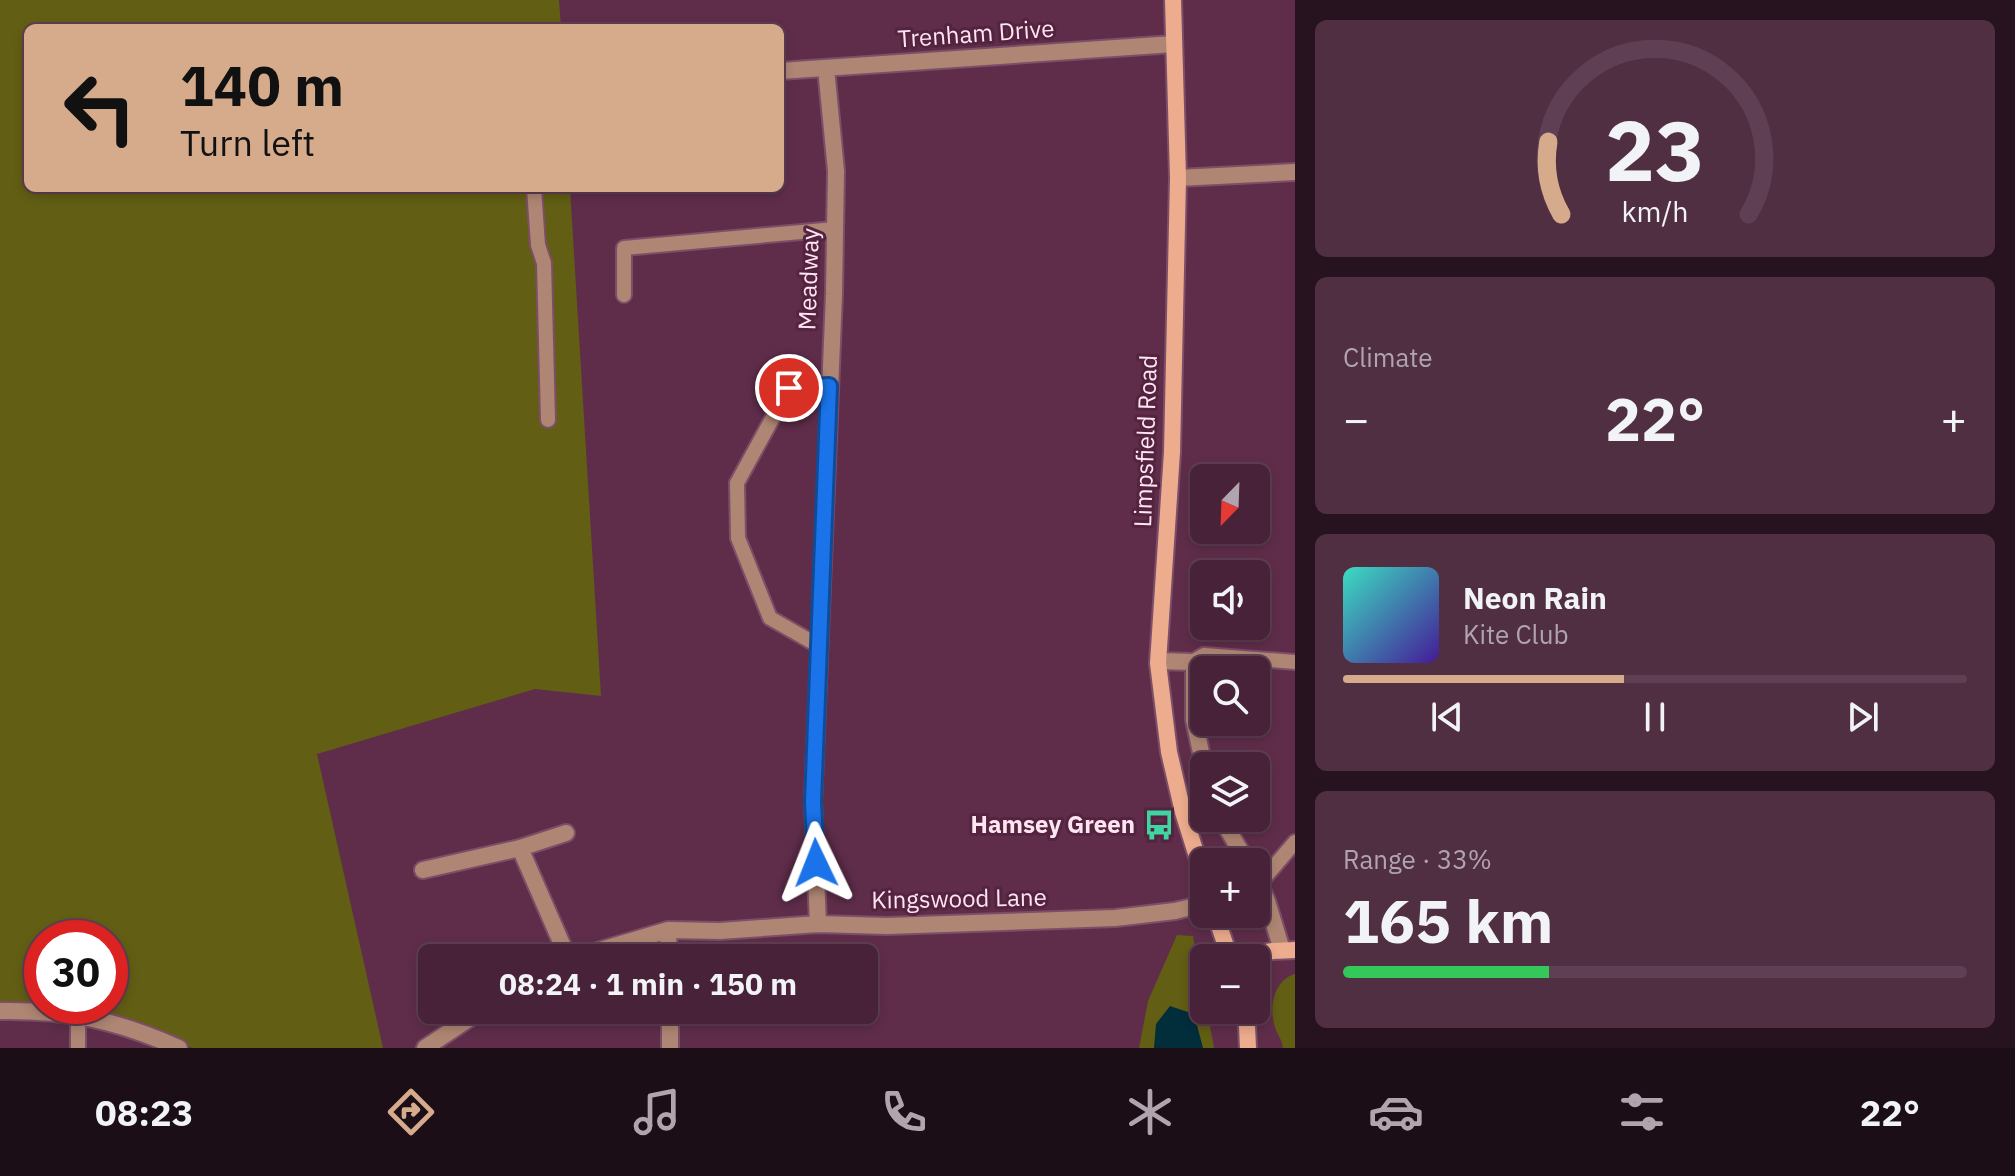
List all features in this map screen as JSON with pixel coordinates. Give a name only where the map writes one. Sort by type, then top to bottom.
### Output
[{"type":"main road","name":"Limpsfield Road","points":[[1173,0],[1178,178],[1172,452],[1159,661],[1169,752],[1194,848]]},
{"type":"main road","points":[[1246,1024],[1248,1048]]},
{"type":"street","name":"Trenham Drive","points":[[784,71],[1174,44]]},
{"type":"street","name":"Meadway","points":[[818,924],[813,802],[836,171],[826,68]]},
{"type":"street","points":[[1178,178],[1295,172]]},
{"type":"street","points":[[1159,661],[1190,662]]},
{"type":"street","points":[[423,870],[520,848],[566,833]]},
{"type":"street","points":[[520,848],[562,944]]},
{"type":"street","name":"Kingswood Lane","points":[[621,944],[668,930],[1115,918],[1190,907]]},
{"type":"street","points":[[1270,908],[1288,950]]},
{"type":"street","points":[[668,930],[668,944]]},
{"type":"street","points":[[0,1011],[24,1010]]},
{"type":"street","points":[[115,1024],[179,1048]]},
{"type":"street","points":[[427,1047],[461,1024]]},
{"type":"street","points":[[670,1024],[670,1048]]},
{"type":"lane","points":[[534,192],[538,245],[544,263],[548,420]]},
{"type":"lane","points":[[624,295],[624,248],[835,229]]},
{"type":"lane","points":[[819,646],[770,618],[738,538],[737,483],[789,388],[829,386]]},
{"type":"lane","points":[[1270,660],[1295,662]]},
{"type":"lane","points":[[1270,868],[1295,842]]},
{"type":"lane","points":[[78,1024],[78,1048]]},
{"type":"shaded area","points":[[0,0],[559,0],[561,24],[24,24],[24,192],[570,192],[601,696],[535,689],[317,754],[383,1048],[192,1048],[128,1021],[128,920],[24,920],[24,1005],[0,1005]]},
{"type":"shaded area","points":[[1177,935],[1193,936],[1194,944],[1190,944],[1190,1024],[1210,1024],[1214,1048],[1139,1048],[1148,1001]]},
{"type":"shaded area","points":[[1295,974],[1295,1048],[1283,1048],[1272,1014],[1274,997],[1282,982]]},
{"type":"water","points":[[1170,1006],[1190,1013],[1190,1024],[1197,1024],[1203,1048],[1154,1048],[1156,1024]]},
{"type":"place","name":"Hamsey Green","points":[[1159,825]]},
{"type":"route","points":[[789,388],[829,386],[813,802],[816,863]]}]
